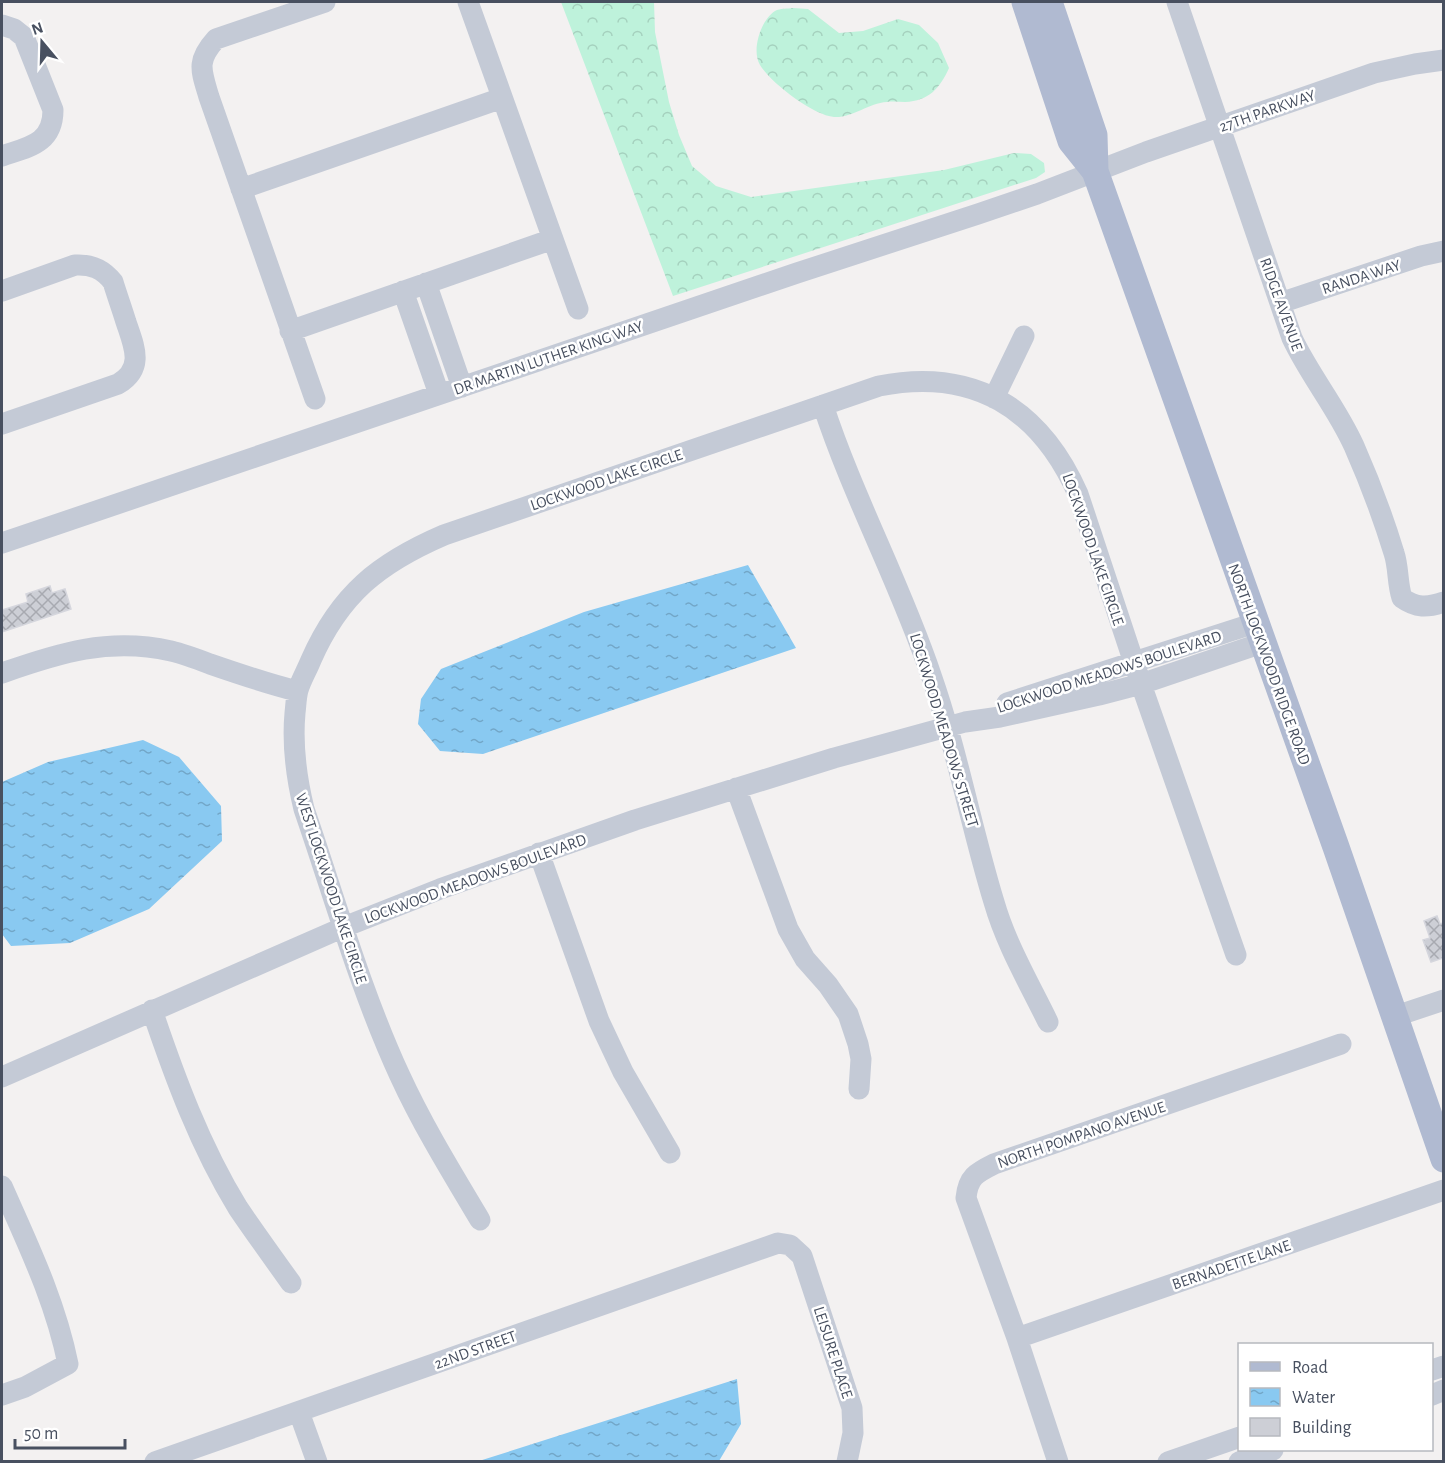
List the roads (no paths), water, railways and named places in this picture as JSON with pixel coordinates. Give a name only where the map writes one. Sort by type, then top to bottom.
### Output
[{"type":"main road","name":"NORTH LOCKWOOD RIDGE ROAD","points":[[1025,2],[1071,141],[1095,171]]},
{"type":"main road","name":"NORTH LOCKWOOD RIDGE ROAD","points":[[1049,2],[1094,135],[1095,171],[1336,847],[1443,1159]]},
{"type":"street","points":[[315,399],[202,75],[201,61],[216,39],[325,2]]},
{"type":"street","points":[[468,2],[578,309]]},
{"type":"street","name":"RIDGE AVENUE","points":[[1177,2],[1301,358],[1344,428],[1363,466],[1395,555],[1402,598],[1416,606],[1427,607],[1443,603]]},
{"type":"street","points":[[2,26],[14,29],[24,37],[52,110],[53,120],[44,138],[35,144],[2,156]]},
{"type":"street","name":"27TH PARKWAY","points":[[1095,171],[1374,73],[1443,60]]},
{"type":"street","points":[[241,189],[502,98]]},
{"type":"street","name":"DR MARTIN LUTHER KING WAY","points":[[2,543],[796,273],[978,214],[1095,171]]},
{"type":"street","points":[[290,331],[553,239]]},
{"type":"street","name":"RANDA WAY","points":[[1280,303],[1421,256],[1443,251]]},
{"type":"street","points":[[2,291],[75,265],[92,266],[99,269],[113,282],[136,354],[132,371],[118,384],[2,424]]},
{"type":"street","points":[[426,284],[462,387]]},
{"type":"street","points":[[403,291],[440,394]]},
{"type":"street","points":[[994,398],[1024,336]]},
{"type":"street","name":"LOCKWOOD LAKE CIRCLE","points":[[488,520],[879,386],[915,381],[938,382],[966,387],[994,398],[1031,423],[1050,444],[1066,467],[1078,494],[1141,684],[1236,955]]},
{"type":"street","name":"LOCKWOOD MEADOWS STREET","points":[[823,405],[849,478],[956,725],[994,903],[1005,932],[1048,1022]]},
{"type":"street","name":"WEST LOCKWOOD LAKE CIRCLE","points":[[480,1220],[431,1137],[399,1075],[372,1008],[304,808],[296,775],[294,736],[297,691],[330,623],[356,591],[373,575],[412,549],[488,520]]},
{"type":"street","name":"LOCKWOOD MEADOWS BOULEVARD","points":[[956,725],[997,706],[1134,663],[1259,633]]},
{"type":"street","name":"LOCKWOOD MEADOWS BOULEVARD","points":[[2,1077],[344,927],[538,853],[834,758],[956,725],[1141,684],[1259,633]]},
{"type":"street","points":[[2,673],[68,651],[104,646],[144,646],[173,651],[272,685],[297,691]]},
{"type":"street","points":[[736,788],[788,929],[805,959],[828,985],[848,1014],[861,1059],[859,1089]]},
{"type":"street","points":[[538,853],[599,1021],[623,1072],[670,1153]]},
{"type":"street","points":[[1393,1017],[1443,999]]},
{"type":"street","points":[[152,1010],[178,1086],[209,1155],[238,1207],[291,1283]]},
{"type":"street","name":"NORTH POMPANO AVENUE","points":[[1058,1461],[1017,1338],[966,1198],[967,1184],[978,1172],[994,1164],[1341,1044]]},
{"type":"street","points":[[2,1186],[50,1297],[61,1330],[68,1364],[25,1387],[2,1395]]},
{"type":"street","name":"BERNADETTE LANE","points":[[1017,1338],[1443,1190]]},
{"type":"street","name":"22ND STREET","points":[[155,1461],[778,1243],[794,1248]]},
{"type":"street","name":"LEISURE PLACE","points":[[794,1248],[802,1256],[852,1408],[853,1433],[847,1461]]},
{"type":"street","points":[[299,1412],[317,1461]]},
{"type":"street","points":[[1168,1461],[1238,1437]]},
{"type":"street","points":[[1239,1461],[1268,1451]]},
{"type":"water","points":[[748,565],[796,648],[483,754],[440,751],[418,724],[421,699],[441,669],[584,612]]},
{"type":"water","points":[[143,740],[179,757],[221,806],[222,841],[149,909],[70,943],[11,946],[2,934],[2,782],[48,762]]},
{"type":"water","points":[[737,1379],[741,1424],[719,1461],[479,1461]]}]
